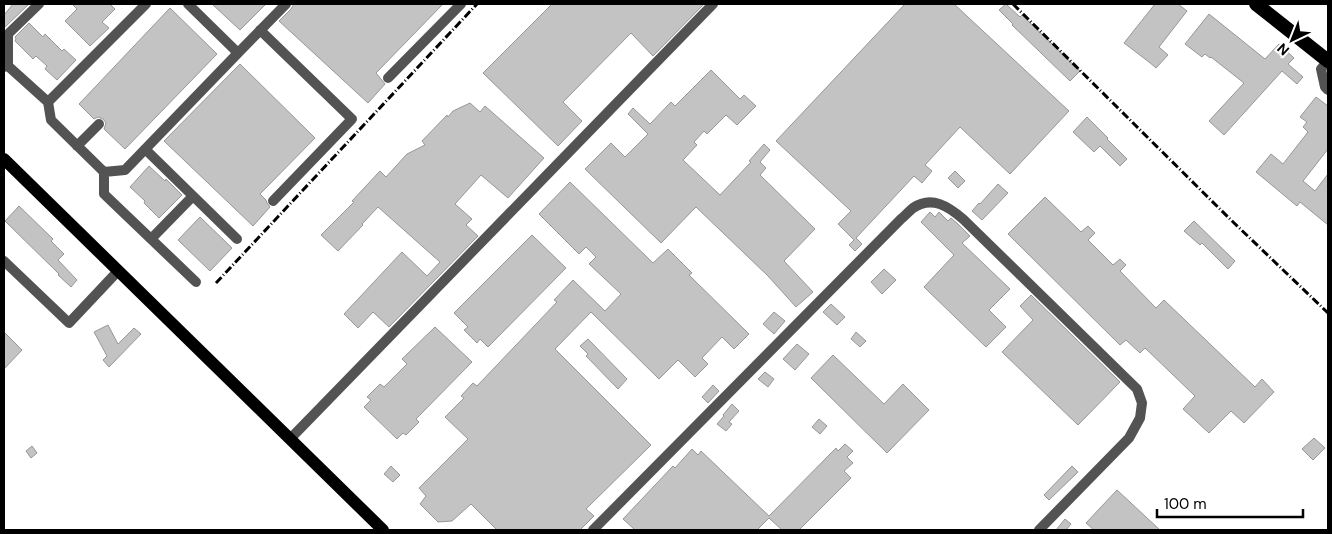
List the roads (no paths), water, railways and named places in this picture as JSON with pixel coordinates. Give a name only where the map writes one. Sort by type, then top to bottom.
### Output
[{"type":"highway","points":[[1256,4],[1328,60]]},
{"type":"highway","points":[[1268,4],[1292,29],[1328,60]]},
{"type":"main road","points":[[4,159],[383,530]]},
{"type":"street","points":[[39,4],[8,34],[6,67],[48,102],[51,120],[104,172],[104,194],[196,282]]},
{"type":"street","points":[[48,102],[146,4]]},
{"type":"street","points":[[188,4],[238,53]]},
{"type":"street","points":[[104,172],[125,170],[286,4]]},
{"type":"street","points":[[388,78],[461,4]]},
{"type":"street","points":[[290,439],[713,4]]},
{"type":"street","points":[[260,30],[352,119],[273,201]]},
{"type":"street","points":[[1328,60],[1321,69],[1325,87],[1328,90]]},
{"type":"street","points":[[77,146],[99,124]]},
{"type":"street","points":[[145,149],[237,239]]},
{"type":"street","points":[[151,239],[193,196]]},
{"type":"street","points":[[593,530],[901,219],[914,207],[926,202],[938,203],[951,209],[963,219],[1137,389],[1142,403],[1140,418],[1129,438],[1039,530]]},
{"type":"street","points":[[4,261],[69,323],[118,271]]},
{"type":"railway","points":[[216,283],[477,4]]},
{"type":"railway","points":[[1013,4],[1231,220],[1328,313]]}]
